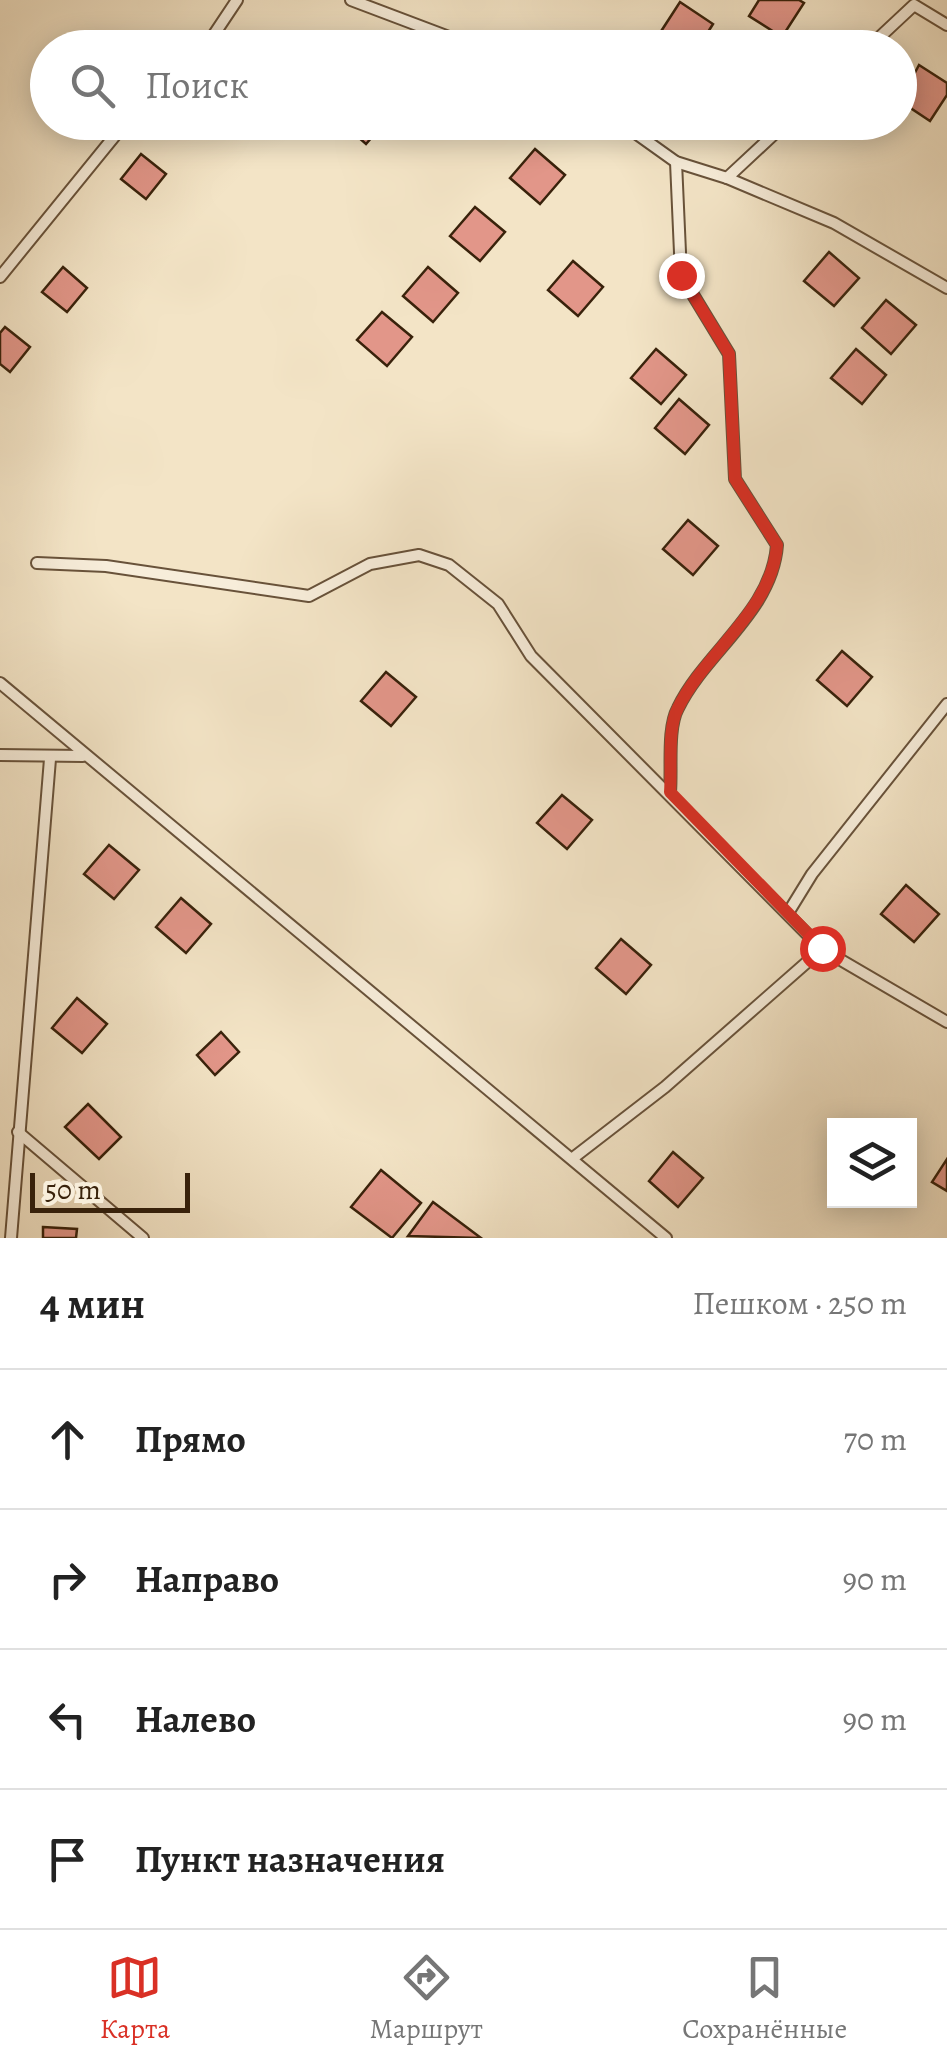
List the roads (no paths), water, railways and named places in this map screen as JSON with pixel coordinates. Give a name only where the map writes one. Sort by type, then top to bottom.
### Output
[{"type":"lane","points":[[217,30],[237,0]]},
{"type":"lane","points":[[351,0],[430,30]]},
{"type":"lane","points":[[887,30],[916,2],[947,25]]},
{"type":"lane","points":[[0,277],[111,140]]},
{"type":"lane","points":[[645,140],[676,162],[727,178],[834,224],[947,288]]},
{"type":"lane","points":[[727,178],[768,140]]},
{"type":"lane","points":[[670,792],[676,710],[762,592],[773,570],[777,545],[735,479],[729,354],[681,275],[676,162]]},
{"type":"lane","points":[[37,563],[106,566],[309,596],[370,564],[419,555],[449,565],[498,604],[531,656],[822,948],[947,1022]]},
{"type":"lane","points":[[0,683],[666,1238]]},
{"type":"lane","points":[[788,913],[812,874],[947,704]]},
{"type":"lane","points":[[0,756],[83,756]]},
{"type":"lane","points":[[11,1238],[50,759]]},
{"type":"lane","points":[[573,1158],[665,1086],[822,948]]},
{"type":"lane","points":[[18,1132],[143,1238]]}]
